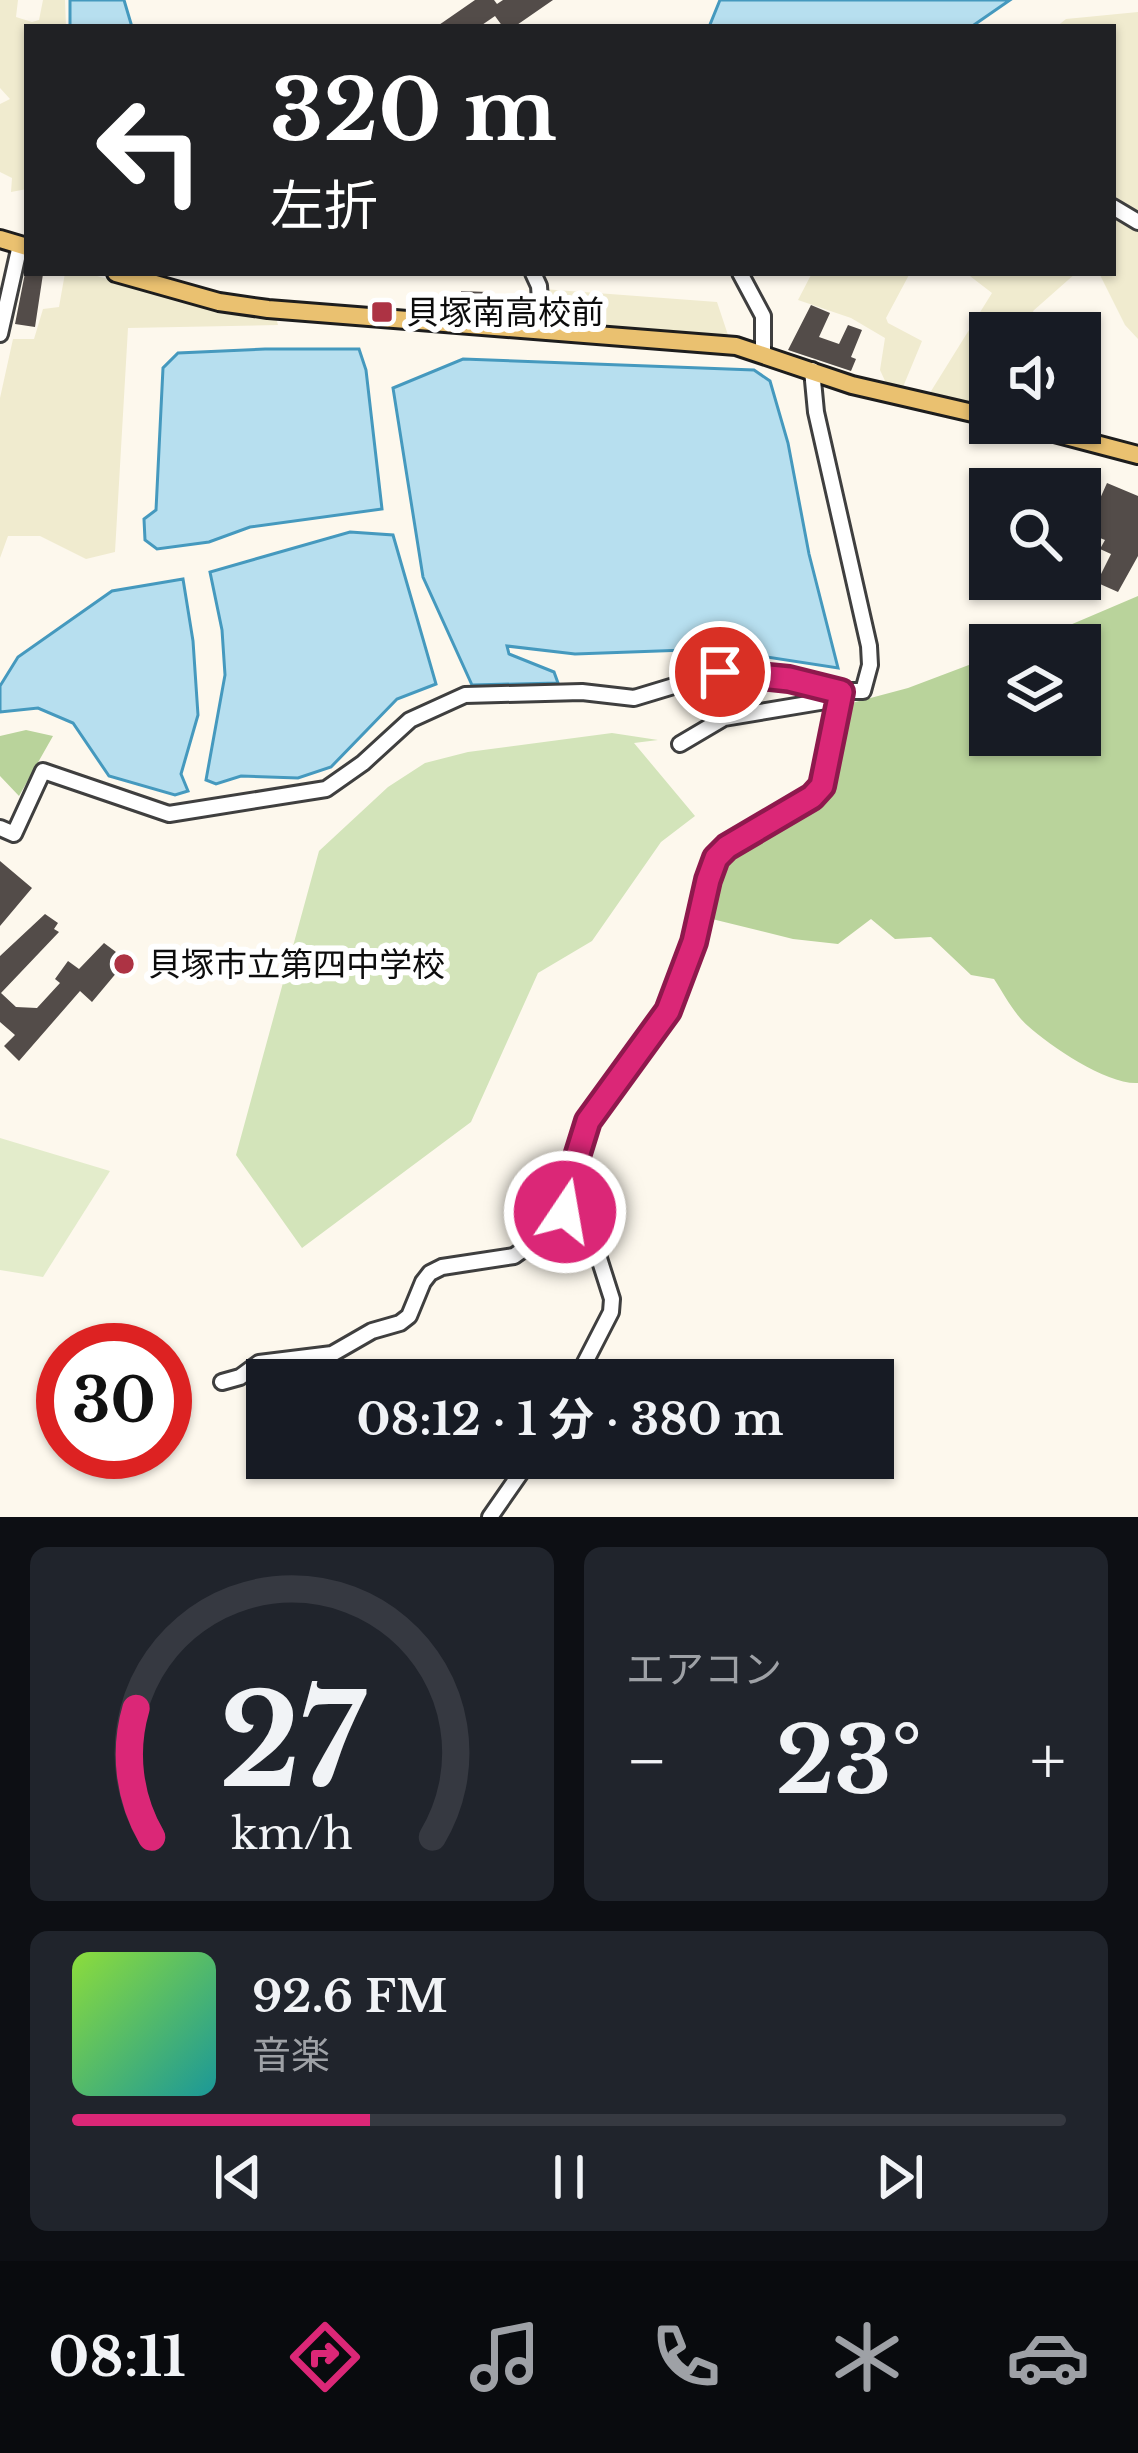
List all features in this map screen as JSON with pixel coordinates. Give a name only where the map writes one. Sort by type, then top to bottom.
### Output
[{"type":"main road","points":[[0,239],[24,246]]},
{"type":"main road","points":[[127,276],[236,305],[717,344],[763,354],[852,385],[969,412]]},
{"type":"main road","points":[[1096,444],[1138,455]]},
{"type":"street","points":[[0,334],[24,246]]},
{"type":"street","points":[[534,276],[542,330]]},
{"type":"street","points":[[742,276],[763,316],[763,354]]},
{"type":"street","points":[[680,743],[724,718],[862,691],[870,665],[869,646],[812,370]]},
{"type":"street","points":[[0,828],[14,834],[43,771],[170,814],[326,789],[410,720],[465,695],[582,692],[634,698],[720,672],[789,679],[836,696]]},
{"type":"street","points":[[586,1359],[612,1298],[577,1191],[574,1166],[588,1121],[668,1011],[694,942],[716,858],[822,786],[836,696]]},
{"type":"street","points":[[222,1382],[259,1364],[332,1354],[372,1331],[400,1323],[409,1316],[430,1274],[442,1267],[514,1256],[555,1227],[577,1191]]},
{"type":"street","points":[[490,1517],[516,1479]]},
{"type":"shaded area","points":[[0,0],[18,0],[16,17],[32,22],[39,20],[43,0],[65,0],[66,24],[24,24],[24,190],[11,192],[12,178],[0,172],[0,104],[10,99],[0,88]]},
{"type":"shaded area","points":[[1138,12],[1138,339],[1125,325],[1100,276],[1116,276],[1116,24],[1060,24],[1066,19]]},
{"type":"shaded area","points":[[64,276],[97,276],[210,309],[276,318],[278,325],[128,328],[115,552],[86,559],[40,536],[8,536],[0,558],[0,398],[13,339],[34,339],[43,309],[59,307]]},
{"type":"shaded area","points":[[810,276],[908,276],[886,318],[922,341],[903,387],[886,383],[880,370],[885,338],[851,318],[798,300]]},
{"type":"shaded area","points":[[970,276],[1073,276],[1033,312],[980,312],[992,293]]},
{"type":"shaded area","points":[[543,289],[717,302],[730,341],[547,325]]},
{"type":"shaded area","points":[[969,330],[969,405],[928,396]]},
{"type":"green space","points":[[1138,596],[1138,1083],[1111,1078],[1051,1044],[1023,1021],[994,979],[971,975],[931,937],[895,939],[871,919],[838,944],[793,939],[712,919],[723,868],[748,843],[820,804],[839,775],[848,704],[969,665],[969,756],[1101,756],[1101,624],[1072,624]]},
{"type":"green space","points":[[26,730],[53,736],[19,796],[0,776],[0,736]]},
{"type":"green space","points":[[612,733],[658,740],[634,743],[695,816],[661,842],[592,941],[538,973],[471,1122],[302,1248],[236,1155],[319,851],[388,787],[425,763],[468,752]]},
{"type":"green space","points":[[0,1138],[110,1171],[43,1277],[0,1270]]},
{"type":"water","points":[[70,0],[124,0],[131,24],[70,24]]},
{"type":"water","points":[[720,0],[1010,0],[975,24],[710,24]]},
{"type":"water","points":[[359,349],[366,370],[382,509],[250,527],[209,542],[157,549],[145,540],[144,519],[156,510],[163,368],[178,353]]},
{"type":"water","points":[[463,359],[754,370],[770,381],[838,668],[714,649],[575,654],[507,646],[509,654],[554,672],[558,683],[472,685],[423,577],[393,388]]},
{"type":"water","points":[[350,532],[393,535],[436,684],[397,699],[331,767],[298,778],[241,776],[216,784],[206,780],[225,675],[210,572]]},
{"type":"water","points":[[183,579],[198,715],[181,774],[188,791],[175,795],[109,776],[73,723],[38,708],[0,712],[0,686],[18,657],[112,591]]},
{"type":"building","points":[[475,0],[497,4],[553,0],[518,24],[501,24],[495,16],[483,24],[440,24]]},
{"type":"building","points":[[24,276],[43,276],[35,327],[15,324]]},
{"type":"building","points":[[461,291],[488,292],[487,303],[521,305],[522,316],[461,311]]},
{"type":"building","points":[[811,305],[830,313],[819,337],[839,344],[848,325],[862,330],[851,357],[856,359],[851,371],[788,350]]},
{"type":"building","points":[[1107,483],[1138,496],[1138,556],[1118,592],[1101,584],[1111,554],[1101,549],[1105,540],[1101,538],[1101,496]]},
{"type":"building","points":[[0,861],[32,888],[0,926]]},
{"type":"building","points":[[45,914],[58,923],[54,929],[59,932],[1,993],[16,1007],[37,1008],[60,983],[55,979],[68,961],[79,969],[104,943],[123,965],[92,1002],[80,991],[19,1061],[4,1046],[15,1035],[0,1022],[0,956]]},
{"type":"place","name":"貝塚南高校前","points":[[382,312]]},
{"type":"place","name":"貝塚市立第四中学校","points":[[124,964]]},
{"type":"route","points":[[565,1212],[577,1191],[574,1166],[588,1121],[668,1011],[694,942],[716,858],[812,797],[826,776],[841,692],[789,679],[720,672]]}]
